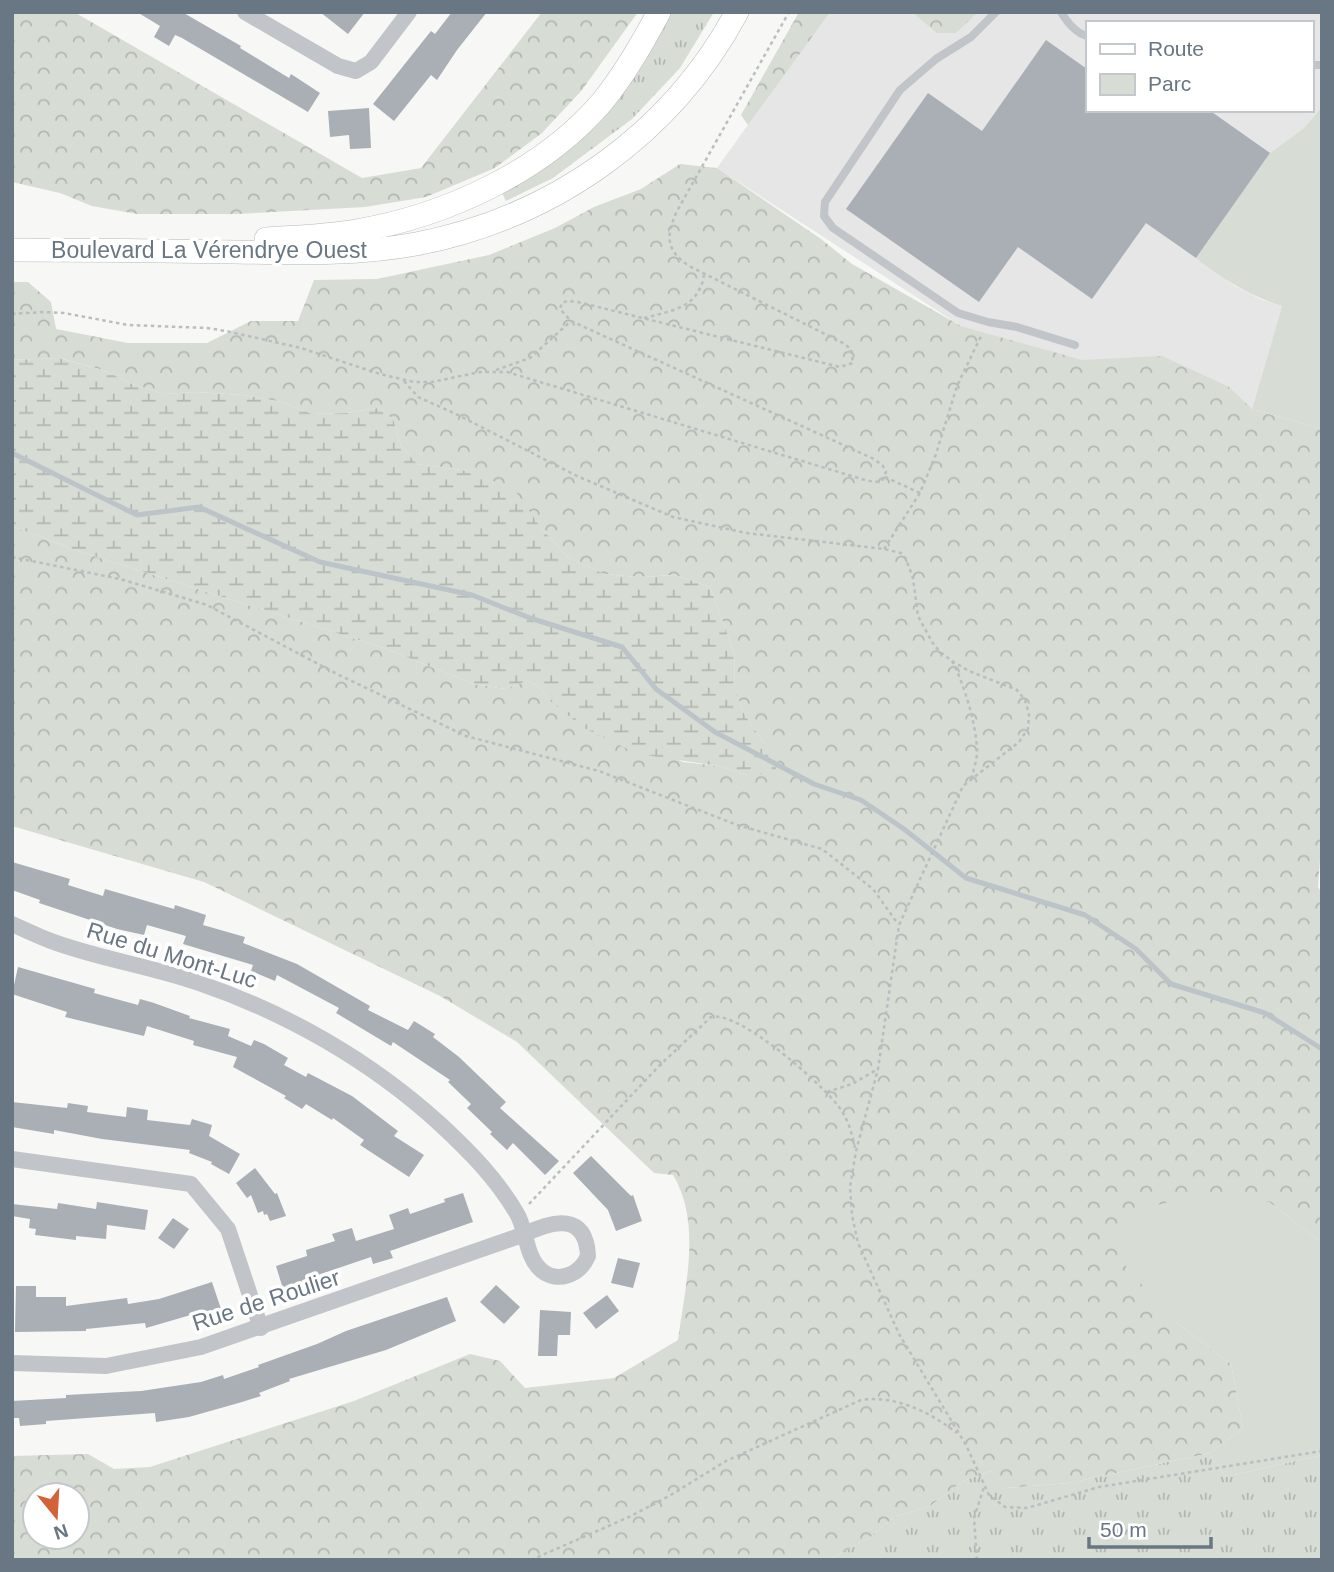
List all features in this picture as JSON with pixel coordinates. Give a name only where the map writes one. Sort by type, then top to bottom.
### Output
[{"type":"main road","points":[[75,250],[354,231],[416,216],[465,198],[500,181],[542,155],[600,104],[630,65],[659,12]]},
{"type":"main road","name":"Boulevard La Vérendrye Ouest","points":[[12,250],[302,253],[354,251],[415,244],[502,220],[566,190],[629,145],[671,106],[701,67],[737,12]]},
{"type":"street","points":[[245,12],[338,66],[356,71],[371,62],[409,12]]},
{"type":"street","name":"Rue du Mont-Luc","points":[[12,924],[68,947],[197,982],[273,1013],[326,1041],[429,1113],[484,1166],[518,1215],[525,1234]]},
{"type":"street","points":[[12,1158],[191,1184],[228,1229],[261,1328]]},
{"type":"street","name":"Rue de Roulier","points":[[12,1363],[106,1366],[201,1347],[525,1234]]},
{"type":"lane","points":[[996,12],[971,37],[936,59],[900,90],[825,202],[824,216],[833,228],[958,313],[1075,345]]},
{"type":"lane","points":[[1061,12],[1067,21],[1086,36]]},
{"type":"path","points":[[789,12],[671,225],[669,241],[677,258],[704,275],[843,343],[851,349],[852,363],[840,367],[567,300],[562,303],[560,309],[571,321],[874,459],[883,466],[885,477]]},
{"type":"path","points":[[643,318],[676,309],[696,299],[704,275]]},
{"type":"path","points":[[12,314],[64,313],[128,324],[216,330],[301,348],[402,379],[432,383],[493,371],[530,358],[571,321]]},
{"type":"path","points":[[884,549],[920,493],[957,386],[988,322]]},
{"type":"path","points":[[493,371],[507,372],[865,480],[874,482],[885,477],[920,493]]},
{"type":"path","points":[[402,379],[418,397],[577,476],[673,517],[746,533],[901,553],[913,578],[918,616],[932,642],[952,662],[967,695],[977,752],[972,779]]},
{"type":"path","points":[[12,557],[120,579],[207,605],[337,674],[466,736],[598,771],[737,825],[822,849],[873,889],[899,925]]},
{"type":"path","points":[[952,662],[1017,691],[1025,701],[1029,714],[1028,729],[1019,742],[963,786],[940,841],[899,925],[877,1069],[849,1187],[858,1243],[907,1350],[960,1435],[989,1496],[1006,1507],[1027,1508],[1099,1487],[1322,1451]]},
{"type":"path","points":[[518,1215],[659,1066],[711,1017],[718,1016],[734,1021],[781,1051],[827,1092],[846,1120],[856,1151]]},
{"type":"path","points":[[827,1092],[852,1084],[877,1069]]},
{"type":"path","points":[[531,1560],[629,1517],[726,1461],[861,1400],[878,1398],[904,1404],[928,1414],[960,1435]]},
{"type":"path","points":[[977,1560],[974,1518],[984,1487]]},
{"type":"shaded area","points":[[829,12],[1322,12],[1322,107],[1304,128],[1270,153],[1196,258],[1235,286],[1260,299],[1282,306],[1252,409],[961,326],[717,168]]},
{"type":"green space","points":[[12,12],[74,12],[362,178],[421,168],[542,12],[638,12],[582,90],[542,133],[495,168],[426,197],[365,207],[237,214],[137,214],[92,206],[60,193],[12,182]]},
{"type":"green space","points":[[670,12],[714,12],[680,68],[632,119],[553,178],[506,201],[502,193],[518,182]]},
{"type":"green space","points":[[799,12],[830,12],[748,125],[741,115]]},
{"type":"green space","points":[[912,12],[978,12],[956,33],[937,33]]},
{"type":"green space","points":[[1322,107],[1322,429],[1252,409],[1282,306],[1237,286],[1196,258],[1270,153],[1304,128]]},
{"type":"green space","points":[[680,164],[717,168],[821,239],[852,264],[961,326],[1082,360],[1162,356],[1229,387],[1252,409],[1322,429],[1322,832],[1318,887],[1322,893],[1322,1243],[1269,1202],[1173,1320],[1231,1364],[1243,1428],[1210,1453],[1069,1483],[1005,1488],[991,1471],[963,1481],[930,1506],[894,1517],[869,1538],[829,1560],[12,1560],[12,1456],[88,1454],[114,1469],[150,1467],[354,1401],[470,1354],[500,1361],[525,1388],[614,1378],[678,1340],[687,1277],[689,1234],[682,1194],[673,1175],[654,1173],[517,1042],[440,996],[204,882],[12,826],[12,526],[78,551],[384,648],[474,684],[505,689],[527,681],[539,686],[549,700],[683,762],[718,766],[748,775],[779,760],[762,741],[743,712],[734,686],[735,655],[710,587],[675,575],[638,577],[604,574],[569,558],[541,528],[468,471],[417,464],[401,446],[393,419],[377,408],[346,413],[312,414],[282,402],[243,395],[195,392],[164,394],[132,384],[103,370],[60,358],[12,360],[12,282],[28,282],[51,302],[56,329],[128,343],[207,343],[251,321],[298,321],[314,280],[377,279],[489,255],[555,228],[594,207],[641,189]]},
{"type":"green space","points":[[59,358],[103,370],[132,384],[164,394],[195,392],[243,395],[282,402],[312,414],[346,413],[377,408],[393,419],[401,446],[417,464],[468,471],[514,489],[541,528],[569,558],[604,574],[638,577],[675,575],[710,587],[735,655],[734,685],[743,712],[762,741],[780,759],[774,773],[748,775],[718,766],[638,754],[584,728],[549,700],[539,686],[527,681],[505,689],[474,684],[384,648],[78,551],[12,526],[12,360]]},
{"type":"green space","points":[[1189,1197],[1269,1202],[1322,1243],[1322,1455],[1225,1477],[1210,1453],[1243,1428],[1231,1364],[1173,1320],[1123,1263],[1117,1215]]},
{"type":"green space","points":[[1210,1453],[1225,1477],[1322,1455],[1322,1560],[829,1560],[869,1538],[894,1517],[930,1506],[963,1481],[991,1471],[1006,1488],[1069,1483]]},
{"type":"building","points":[[137,12],[182,12],[289,78],[291,74],[320,93],[308,112],[182,38],[175,35],[169,46],[154,37],[160,26]]},
{"type":"building","points":[[320,12],[365,12],[348,34]]},
{"type":"building","points":[[452,12],[487,12],[437,80],[431,75],[394,121],[373,104],[431,31],[435,34]]},
{"type":"building","points":[[1046,40],[1086,68],[1086,112],[1212,112],[1270,153],[1196,258],[1146,223],[1092,299],[1018,247],[979,302],[846,209],[928,93],[982,131]]},
{"type":"building","points":[[369,108],[371,148],[350,149],[349,135],[330,137],[328,111]]},
{"type":"building","points":[[12,862],[70,879],[68,885],[103,896],[105,889],[174,909],[175,905],[206,915],[203,925],[245,937],[243,943],[297,964],[370,1006],[368,1010],[408,1030],[414,1021],[435,1034],[433,1037],[459,1057],[506,1102],[500,1108],[559,1161],[545,1175],[513,1143],[507,1150],[467,1108],[471,1104],[448,1082],[450,1080],[393,1042],[391,1046],[336,1013],[339,1008],[277,975],[275,981],[251,971],[253,965],[183,944],[186,936],[147,925],[144,935],[117,929],[39,903],[40,900],[12,890]]},
{"type":"building","points":[[18,967],[95,989],[94,993],[138,1005],[140,999],[154,1003],[190,1016],[189,1018],[230,1029],[228,1036],[251,1046],[254,1040],[264,1044],[288,1058],[284,1065],[306,1077],[308,1073],[352,1096],[398,1131],[394,1136],[424,1155],[409,1177],[360,1145],[364,1140],[333,1118],[332,1120],[306,1104],[302,1109],[284,1098],[286,1096],[233,1067],[237,1057],[193,1045],[194,1041],[147,1026],[144,1036],[65,1017],[67,1012],[12,994]]},
{"type":"building","points":[[12,1102],[67,1108],[68,1103],[88,1106],[87,1112],[126,1117],[127,1107],[148,1110],[147,1120],[190,1125],[192,1119],[212,1125],[209,1136],[240,1154],[229,1174],[211,1164],[212,1162],[189,1153],[190,1150],[54,1130],[54,1134],[12,1127]]},
{"type":"building","points":[[591,1156],[633,1195],[642,1221],[616,1231],[608,1210],[573,1173]]},
{"type":"building","points":[[255,1168],[275,1194],[277,1193],[286,1216],[270,1221],[263,1211],[258,1213],[251,1195],[247,1198],[236,1183]]},
{"type":"building","points":[[463,1193],[473,1222],[390,1251],[393,1258],[373,1264],[371,1257],[306,1279],[308,1286],[284,1292],[276,1266],[307,1256],[306,1250],[335,1241],[332,1234],[352,1228],[356,1241],[394,1229],[389,1215],[408,1208],[410,1214]]},
{"type":"building","points":[[97,1202],[148,1210],[145,1230],[107,1225],[106,1239],[76,1236],[76,1240],[35,1235],[36,1229],[29,1228],[30,1219],[12,1216],[12,1204],[57,1209],[58,1203],[96,1209]]},
{"type":"building","points":[[173,1218],[189,1229],[174,1249],[158,1238]]},
{"type":"building","points":[[618,1258],[640,1263],[633,1288],[611,1283]]},
{"type":"building","points":[[212,1282],[221,1309],[202,1316],[201,1312],[146,1328],[145,1323],[86,1331],[15,1332],[16,1286],[36,1286],[36,1297],[66,1297],[66,1306],[127,1298],[128,1304],[159,1299]]},
{"type":"building","points":[[496,1285],[520,1307],[504,1324],[480,1302]]},
{"type":"building","points":[[607,1295],[619,1311],[596,1329],[583,1313]]},
{"type":"building","points":[[447,1297],[456,1321],[386,1350],[289,1379],[290,1381],[259,1393],[261,1396],[189,1417],[156,1422],[155,1413],[46,1421],[46,1424],[20,1426],[19,1418],[12,1418],[12,1401],[141,1391],[201,1382],[223,1375],[224,1379],[346,1331]]},
{"type":"building","points":[[540,1310],[571,1312],[570,1335],[558,1335],[557,1356],[538,1356]]},
{"type":"waterway","points":[[12,453],[137,515],[199,507],[320,562],[472,595],[530,618],[622,647],[656,689],[715,732],[814,784],[861,800],[904,829],[966,878],[1085,915],[1136,949],[1171,984],[1265,1013],[1322,1049]]}]
